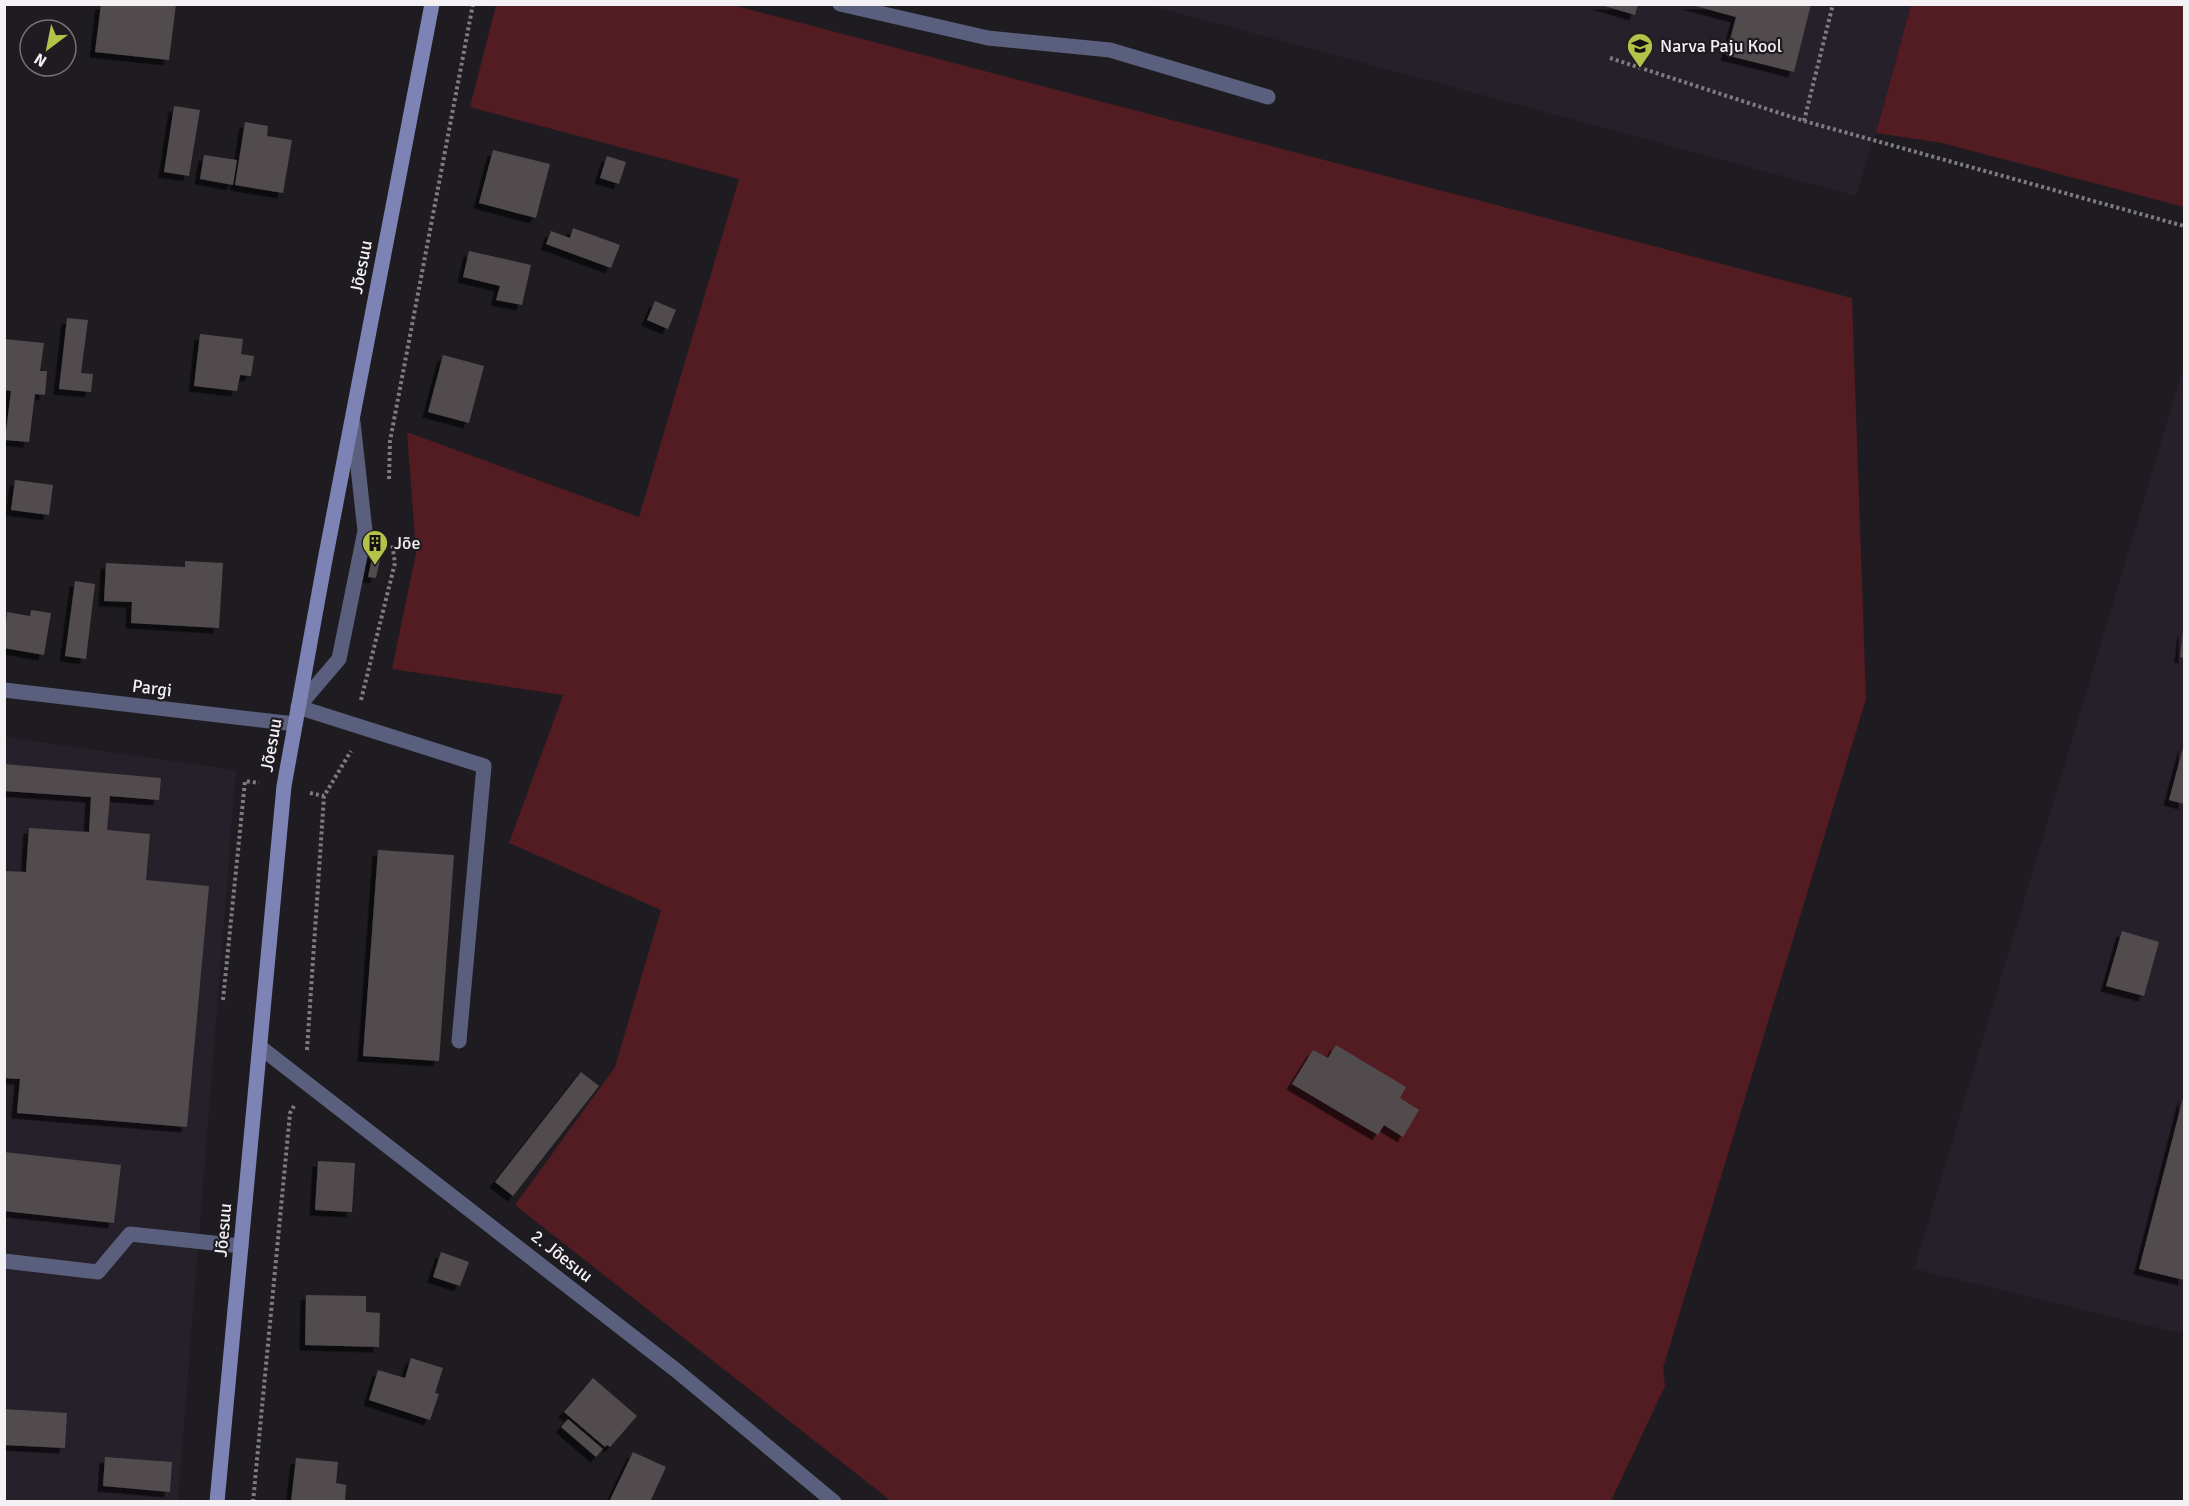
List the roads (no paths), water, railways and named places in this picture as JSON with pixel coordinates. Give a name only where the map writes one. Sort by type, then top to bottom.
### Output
[{"type":"street","name":"Jõesuu","points":[[217,1502],[284,786],[352,416],[432,4]]},
{"type":"street","points":[[840,4],[988,38],[1110,50],[1268,97]]},
{"type":"street","points":[[352,416],[365,531],[339,659],[298,707],[484,766],[459,1041]]},
{"type":"street","name":"Pargi","points":[[4,690],[295,724]]},
{"type":"street","name":"2. Jõesuu","points":[[260,1047],[677,1371],[834,1502]]},
{"type":"street","points":[[4,1261],[98,1272],[130,1234],[241,1246]]},
{"type":"place","name":"Narva Paju Kool","points":[[1640,69]]},
{"type":"place","name":"Jõe","points":[[375,566]]}]
